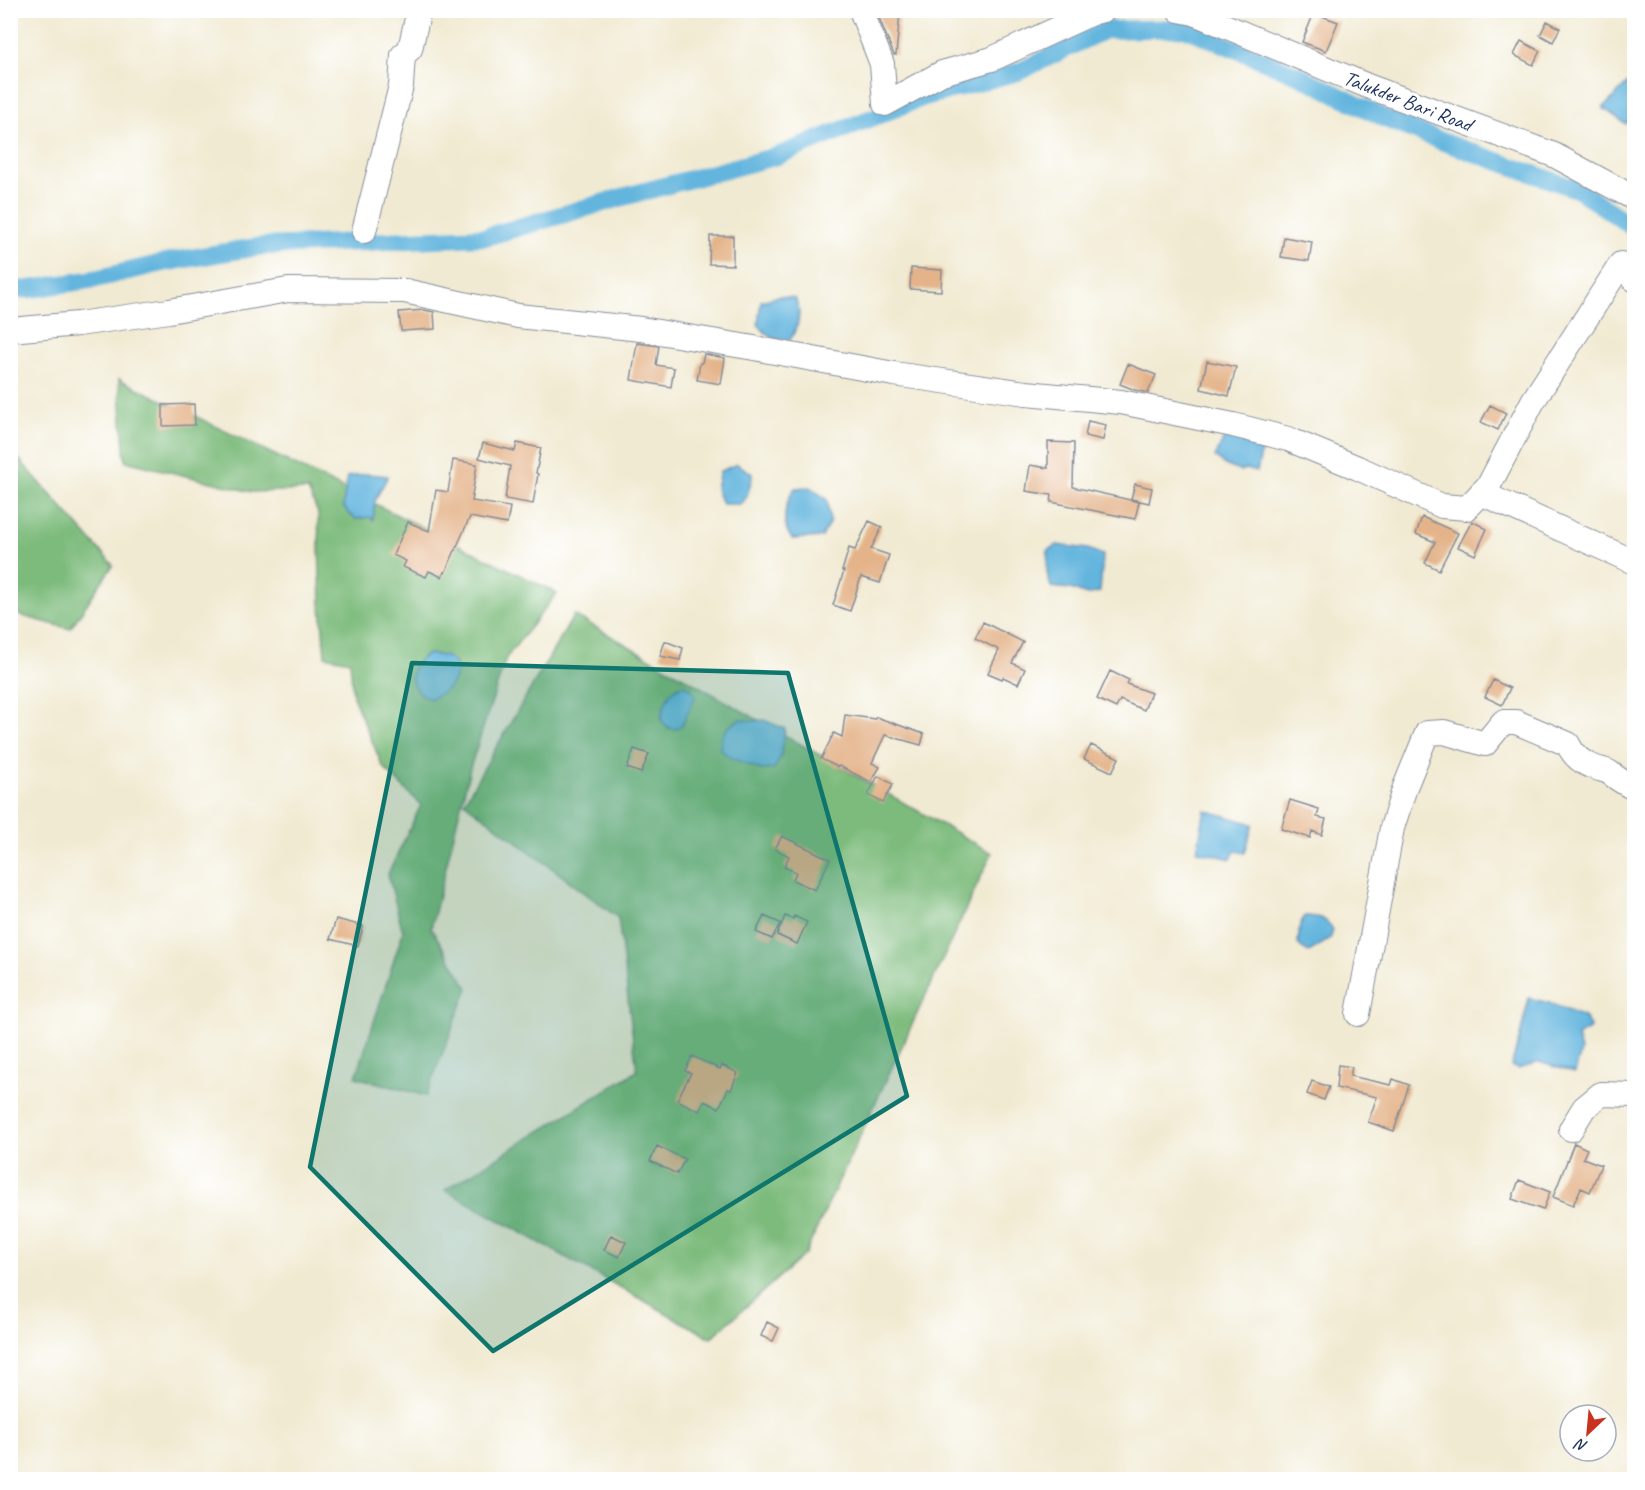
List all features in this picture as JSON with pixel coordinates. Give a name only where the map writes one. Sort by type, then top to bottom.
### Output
[{"type":"street","points":[[364,231],[401,86],[403,55],[410,49],[419,10]]},
{"type":"street","points":[[861,10],[882,64],[885,104],[942,73],[992,59],[1103,10]]},
{"type":"street","name":"Talukder Bari Road","points":[[1179,10],[1194,14],[1370,87],[1554,155],[1635,198]]},
{"type":"street","points":[[10,330],[78,324],[169,311],[288,290],[405,291],[518,316],[641,329],[894,374],[1026,393],[1122,402],[1233,425],[1288,440],[1358,468],[1442,506],[1467,508],[1489,485],[1533,401],[1621,264],[1635,279]]},
{"type":"street","points":[[1481,493],[1635,562]]},
{"type":"street","points":[[1358,1014],[1392,828],[1405,787],[1427,733],[1444,732],[1485,744],[1503,722],[1516,722],[1568,744],[1572,752],[1582,761],[1594,768],[1609,772],[1635,788]]},
{"type":"street","points":[[1571,1130],[1584,1108],[1601,1094],[1635,1095]]},
{"type":"highlighted area","points":[[412,663],[788,673],[907,1096],[493,1351],[310,1167]]},
{"type":"green space","points":[[119,379],[557,593],[506,658],[470,768],[431,928],[468,988],[426,1096],[356,1077],[403,932],[388,874],[421,805],[383,767],[353,697],[350,661],[325,656],[318,513],[308,490],[252,492],[125,461]]},
{"type":"green space","points":[[10,449],[113,565],[70,629],[11,613]]},
{"type":"green space","points":[[574,615],[992,853],[805,1254],[711,1338],[445,1190],[637,1071],[618,918],[464,802]]},
{"type":"water","points":[[1628,83],[1634,91],[1634,113],[1626,124],[1603,108]]},
{"type":"water","points":[[780,296],[795,298],[798,309],[796,330],[790,340],[771,337],[758,324],[761,301]]},
{"type":"water","points":[[1226,434],[1262,449],[1257,472],[1247,469],[1239,471],[1225,465],[1215,457]]},
{"type":"water","points":[[737,464],[753,474],[748,494],[741,504],[722,504],[716,489],[720,471]]},
{"type":"water","points":[[366,474],[388,476],[375,500],[373,520],[370,517],[356,519],[343,506],[347,477]]},
{"type":"water","points":[[810,487],[827,500],[830,521],[822,537],[792,539],[786,527],[786,506],[795,488]]},
{"type":"water","points":[[1057,545],[1088,549],[1103,555],[1100,592],[1087,595],[1071,589],[1051,587],[1047,573],[1048,550]]},
{"type":"water","points":[[428,654],[446,657],[458,670],[448,688],[430,699],[416,689],[412,677],[416,665]]},
{"type":"water","points":[[684,685],[691,688],[695,697],[682,725],[676,729],[668,728],[661,720],[665,703],[670,693]]},
{"type":"water","points":[[740,719],[764,720],[785,729],[781,756],[774,769],[761,770],[729,757],[720,749],[721,738],[725,731]]},
{"type":"water","points":[[1205,810],[1253,824],[1245,853],[1235,851],[1231,859],[1197,851]]},
{"type":"water","points":[[1305,916],[1322,918],[1333,930],[1330,939],[1309,952],[1298,944],[1300,924]]},
{"type":"water","points":[[1529,998],[1549,1003],[1584,1017],[1591,1028],[1577,1036],[1581,1051],[1575,1073],[1539,1062],[1518,1069],[1511,1066]]},
{"type":"building","points":[[876,10],[900,12],[896,55],[894,55]]},
{"type":"building","points":[[1314,13],[1338,22],[1326,51],[1302,42]]},
{"type":"building","points":[[1547,21],[1560,28],[1553,42],[1540,35]]},
{"type":"building","points":[[1521,41],[1540,51],[1533,65],[1514,55]]},
{"type":"building","points":[[710,236],[733,236],[733,265],[709,264]]},
{"type":"building","points":[[1284,237],[1312,242],[1309,261],[1281,257]]},
{"type":"building","points":[[911,268],[942,270],[941,291],[910,289]]},
{"type":"building","points":[[424,310],[434,312],[435,329],[401,331],[399,312]]},
{"type":"building","points":[[637,343],[659,346],[656,365],[674,368],[671,387],[631,380]]},
{"type":"building","points":[[704,354],[725,358],[721,384],[697,380]]},
{"type":"building","points":[[1207,361],[1236,367],[1229,396],[1201,389]]},
{"type":"building","points":[[1128,364],[1156,375],[1148,393],[1120,384]]},
{"type":"building","points":[[194,404],[195,425],[163,426],[163,405]]},
{"type":"building","points":[[1490,405],[1506,413],[1498,430],[1481,422]]},
{"type":"building","points":[[1088,421],[1106,425],[1103,440],[1085,436]]},
{"type":"building","points":[[1048,442],[1074,443],[1073,487],[1139,502],[1135,519],[1051,502],[1052,495],[1026,491],[1030,465],[1048,468]]},
{"type":"building","points":[[483,443],[515,451],[517,443],[541,448],[533,504],[505,499],[510,466],[479,458]]},
{"type":"building","points":[[453,460],[477,464],[472,501],[510,507],[507,524],[470,517],[445,573],[442,577],[429,571],[426,577],[403,567],[406,561],[393,555],[408,522],[429,531],[436,490],[448,492]]},
{"type":"building","points":[[1135,484],[1152,488],[1149,503],[1131,499]]},
{"type":"building","points":[[1422,517],[1458,533],[1439,570],[1425,563],[1435,542],[1416,534]]},
{"type":"building","points":[[869,521],[882,527],[871,549],[889,555],[880,583],[861,577],[850,611],[833,605],[849,548],[855,550]]},
{"type":"building","points":[[1472,521],[1487,529],[1475,555],[1458,547]]},
{"type":"building","points":[[983,622],[1023,642],[1012,663],[1025,669],[1018,684],[988,673],[999,650],[975,638]]},
{"type":"building","points":[[665,641],[683,648],[680,660],[660,656]]},
{"type":"building","points":[[1110,671],[1129,680],[1127,684],[1151,693],[1144,710],[1120,700],[1116,708],[1097,699]]},
{"type":"building","points":[[1493,680],[1510,688],[1502,705],[1485,697]]},
{"type":"building","points":[[845,715],[875,719],[876,717],[924,734],[921,745],[885,735],[872,763],[880,767],[871,782],[821,759],[834,733],[842,737]]},
{"type":"building","points":[[1091,745],[1119,758],[1112,772],[1084,759]]},
{"type":"building","points":[[634,749],[649,754],[641,773],[627,768]]},
{"type":"building","points":[[878,776],[893,784],[883,803],[868,795]]},
{"type":"building","points":[[1290,800],[1319,809],[1317,817],[1326,819],[1322,835],[1312,831],[1310,838],[1281,829]]},
{"type":"building","points":[[782,836],[830,859],[815,890],[793,880],[796,872],[784,867],[789,856],[775,849]]},
{"type":"building","points":[[764,916],[780,923],[772,939],[756,932]]},
{"type":"building","points":[[785,916],[793,919],[794,916],[807,922],[797,944],[777,935]]},
{"type":"building","points":[[336,919],[363,926],[358,946],[330,939]]},
{"type":"building","points":[[692,1056],[720,1069],[722,1065],[738,1073],[731,1090],[728,1089],[719,1108],[704,1101],[699,1111],[677,1100],[691,1073],[685,1071]]},
{"type":"building","points":[[1338,1065],[1352,1067],[1350,1076],[1391,1085],[1393,1079],[1409,1085],[1394,1131],[1368,1122],[1377,1097],[1336,1088]]},
{"type":"building","points":[[1312,1081],[1329,1087],[1324,1100],[1307,1094]]},
{"type":"building","points":[[1574,1143],[1587,1149],[1583,1158],[1601,1165],[1590,1192],[1581,1188],[1573,1205],[1553,1197]]},
{"type":"building","points":[[657,1146],[685,1159],[677,1174],[650,1161]]},
{"type":"building","points":[[1519,1180],[1550,1192],[1543,1210],[1512,1199]]},
{"type":"building","points":[[611,1235],[626,1242],[619,1257],[604,1250]]},
{"type":"building","points":[[767,1322],[779,1328],[773,1341],[761,1336]]},
{"type":"waterway","points":[[10,290],[95,279],[167,262],[263,246],[485,237],[777,156],[924,97],[1018,72],[1105,30],[1185,28],[1300,76],[1388,120],[1579,190],[1634,228]]}]
